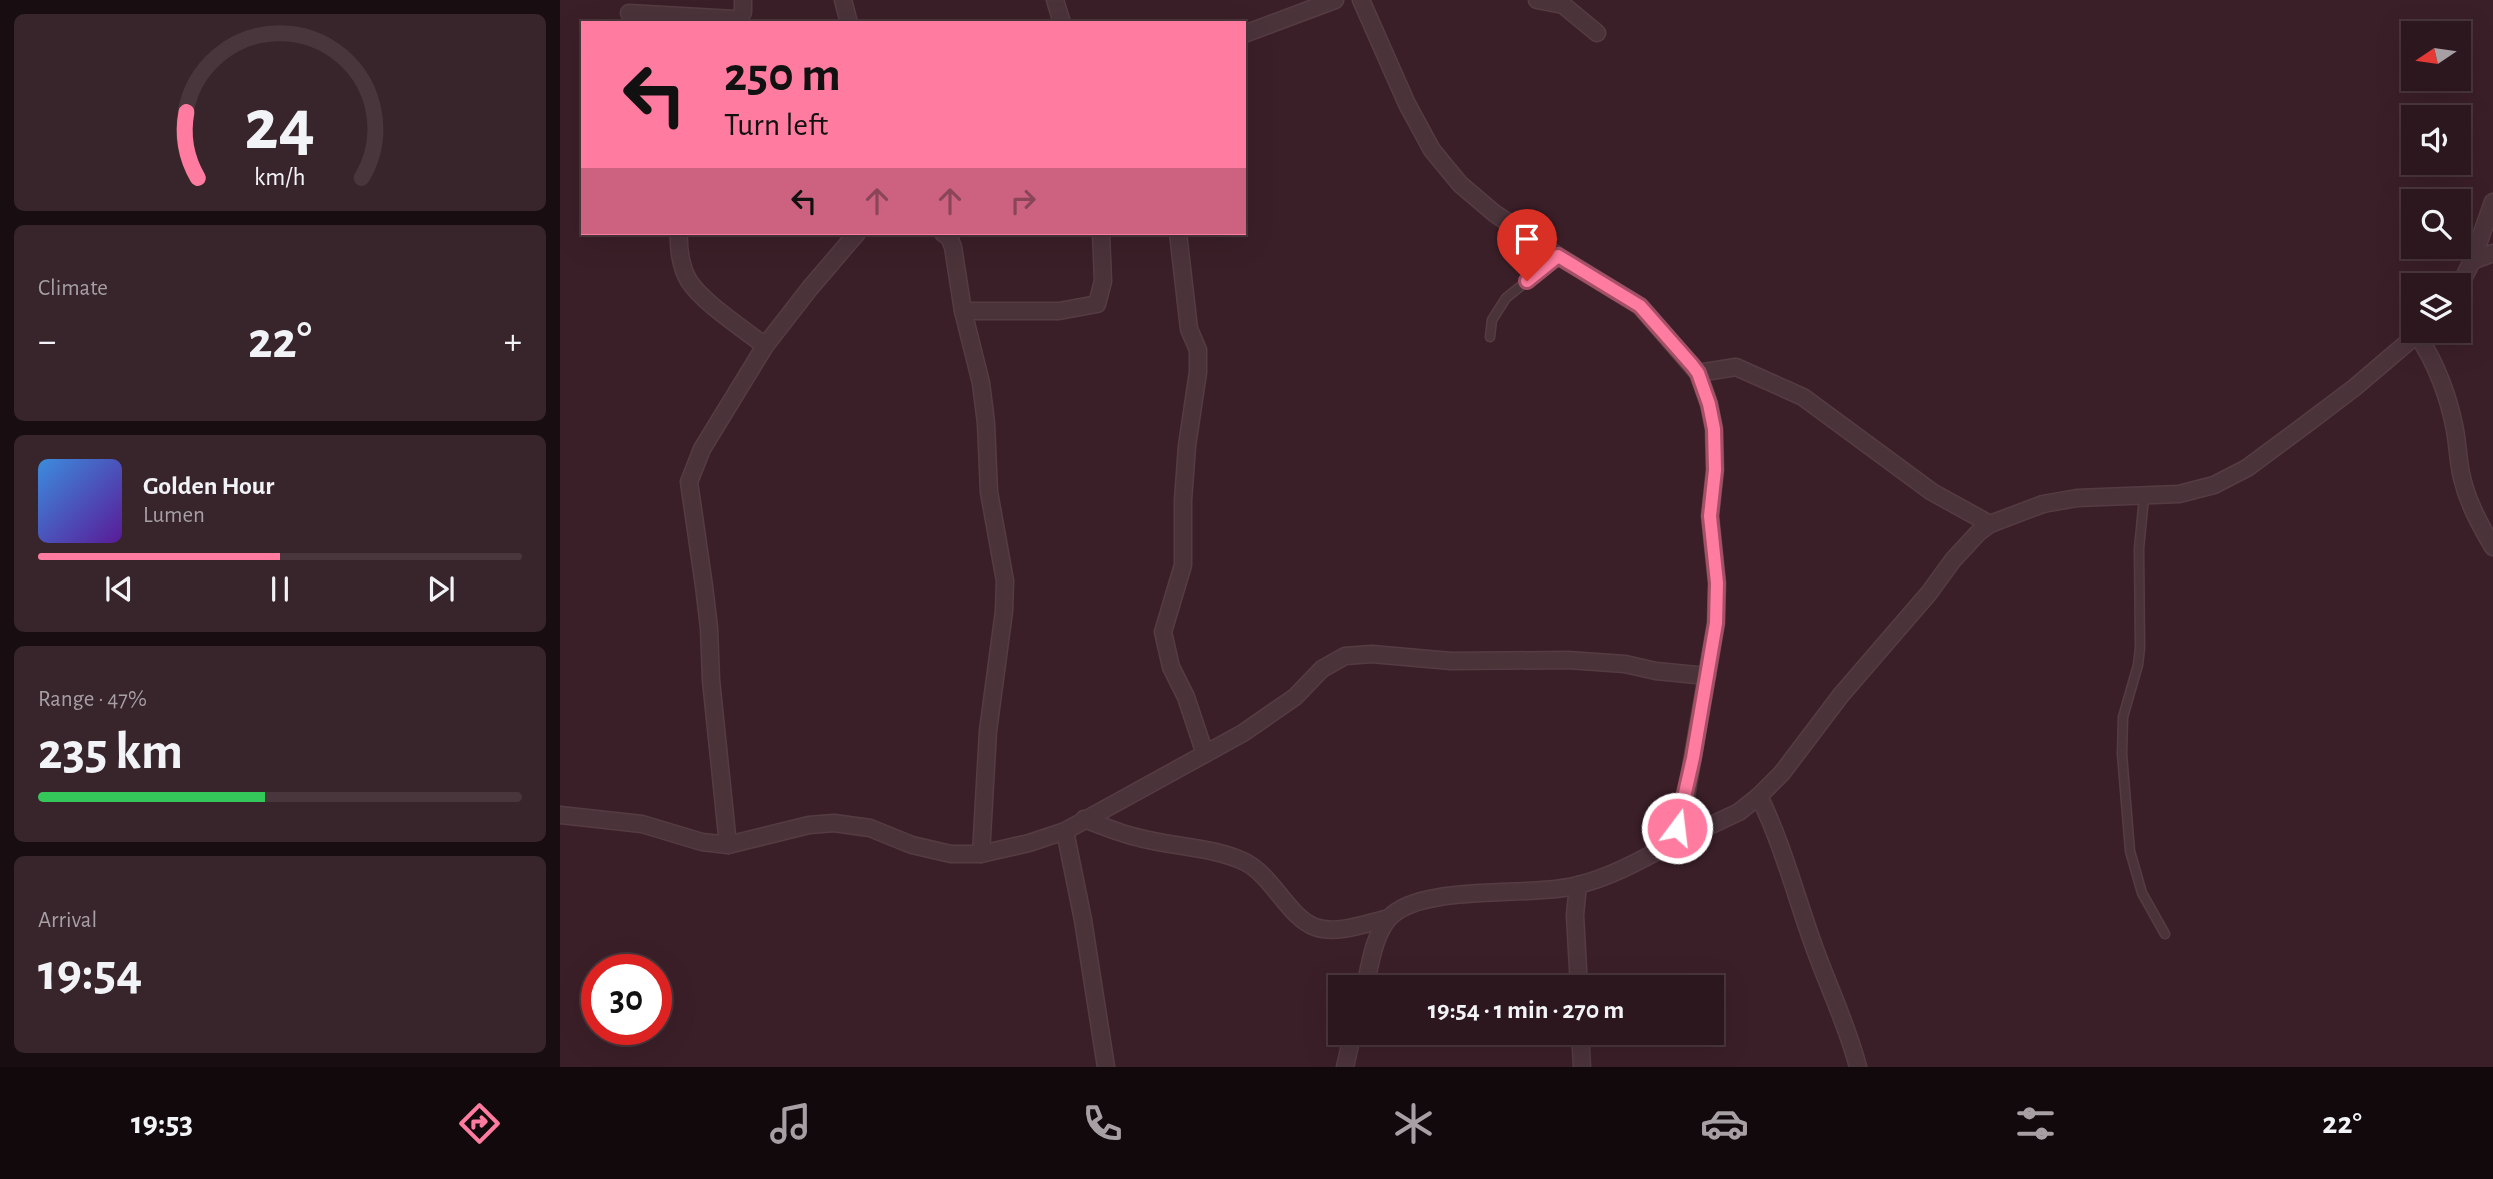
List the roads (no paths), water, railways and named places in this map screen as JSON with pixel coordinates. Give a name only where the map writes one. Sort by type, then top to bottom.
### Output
[{"type":"street","points":[[629,13],[703,20],[740,17],[743,0]]},
{"type":"street","points":[[843,0],[848,21]]},
{"type":"street","points":[[1055,0],[1061,21]]},
{"type":"street","points":[[1246,33],[1335,0]]},
{"type":"street","points":[[1361,0],[1407,104],[1432,150],[1460,184],[1494,213],[1640,306],[1698,373],[1712,417],[1715,470],[1710,516],[1717,583],[1716,623],[1686,796],[1671,844]]},
{"type":"street","points":[[1537,0],[1563,5],[1597,33]]},
{"type":"street","points":[[2466,273],[2493,202]]},
{"type":"street","points":[[679,235],[682,263],[689,281],[704,297],[765,346]]},
{"type":"street","points":[[729,845],[710,680],[706,597],[689,482],[702,449],[765,346],[856,235]]},
{"type":"street","points":[[946,235],[953,247],[963,311],[981,383],[989,492],[1005,581],[1004,611],[988,731],[981,854]]},
{"type":"street","points":[[963,311],[1059,311],[1097,304],[1104,281],[1101,235]]},
{"type":"street","points":[[1178,235],[1189,329],[1198,351],[1198,372],[1187,446],[1183,500],[1183,565],[1163,632],[1171,667],[1186,697],[1205,754]]},
{"type":"street","points":[[2472,261],[2493,253]]},
{"type":"street","points":[[1084,819],[1139,838],[1216,853],[1244,862],[1261,872],[1306,923],[1319,929],[1347,928],[1389,918],[1416,902],[1459,895],[1547,891],[1578,885],[1625,868],[1738,811],[1759,796],[1782,773],[1841,695],[1929,593],[1953,560],[1990,524],[2015,513],[2054,502],[2104,495],[2144,497],[2197,491],[2232,477],[2354,388],[2407,343]]},
{"type":"street","points":[[2424,343],[2446,396],[2455,429],[2461,477],[2470,504],[2493,547]]},
{"type":"street","points":[[1698,373],[1736,367],[1802,397],[1932,492],[1990,524]]},
{"type":"street","points":[[560,815],[642,824],[702,842],[729,845],[809,825],[834,823],[870,828],[912,845],[951,854],[981,854],[1029,844],[1065,831],[1265,719],[1295,697],[1322,669],[1345,656],[1372,654],[1451,660],[1568,660],[1625,664],[1656,671],[1707,676]]},
{"type":"street","points":[[1759,796],[1780,843],[1858,1067]]},
{"type":"street","points":[[1065,831],[1083,920],[1106,1067]]},
{"type":"street","points":[[1578,885],[1575,915],[1578,975]]},
{"type":"street","points":[[1368,975],[1378,940],[1389,918]]},
{"type":"street","points":[[1345,1067],[1350,1045]]},
{"type":"street","points":[[1581,1045],[1582,1067]]},
{"type":"lane","points":[[1490,337],[1492,320],[1506,298],[1558,256]]},
{"type":"lane","points":[[2144,497],[2139,550],[2140,648],[2123,717],[2122,754],[2130,851],[2142,893],[2165,934]]}]
